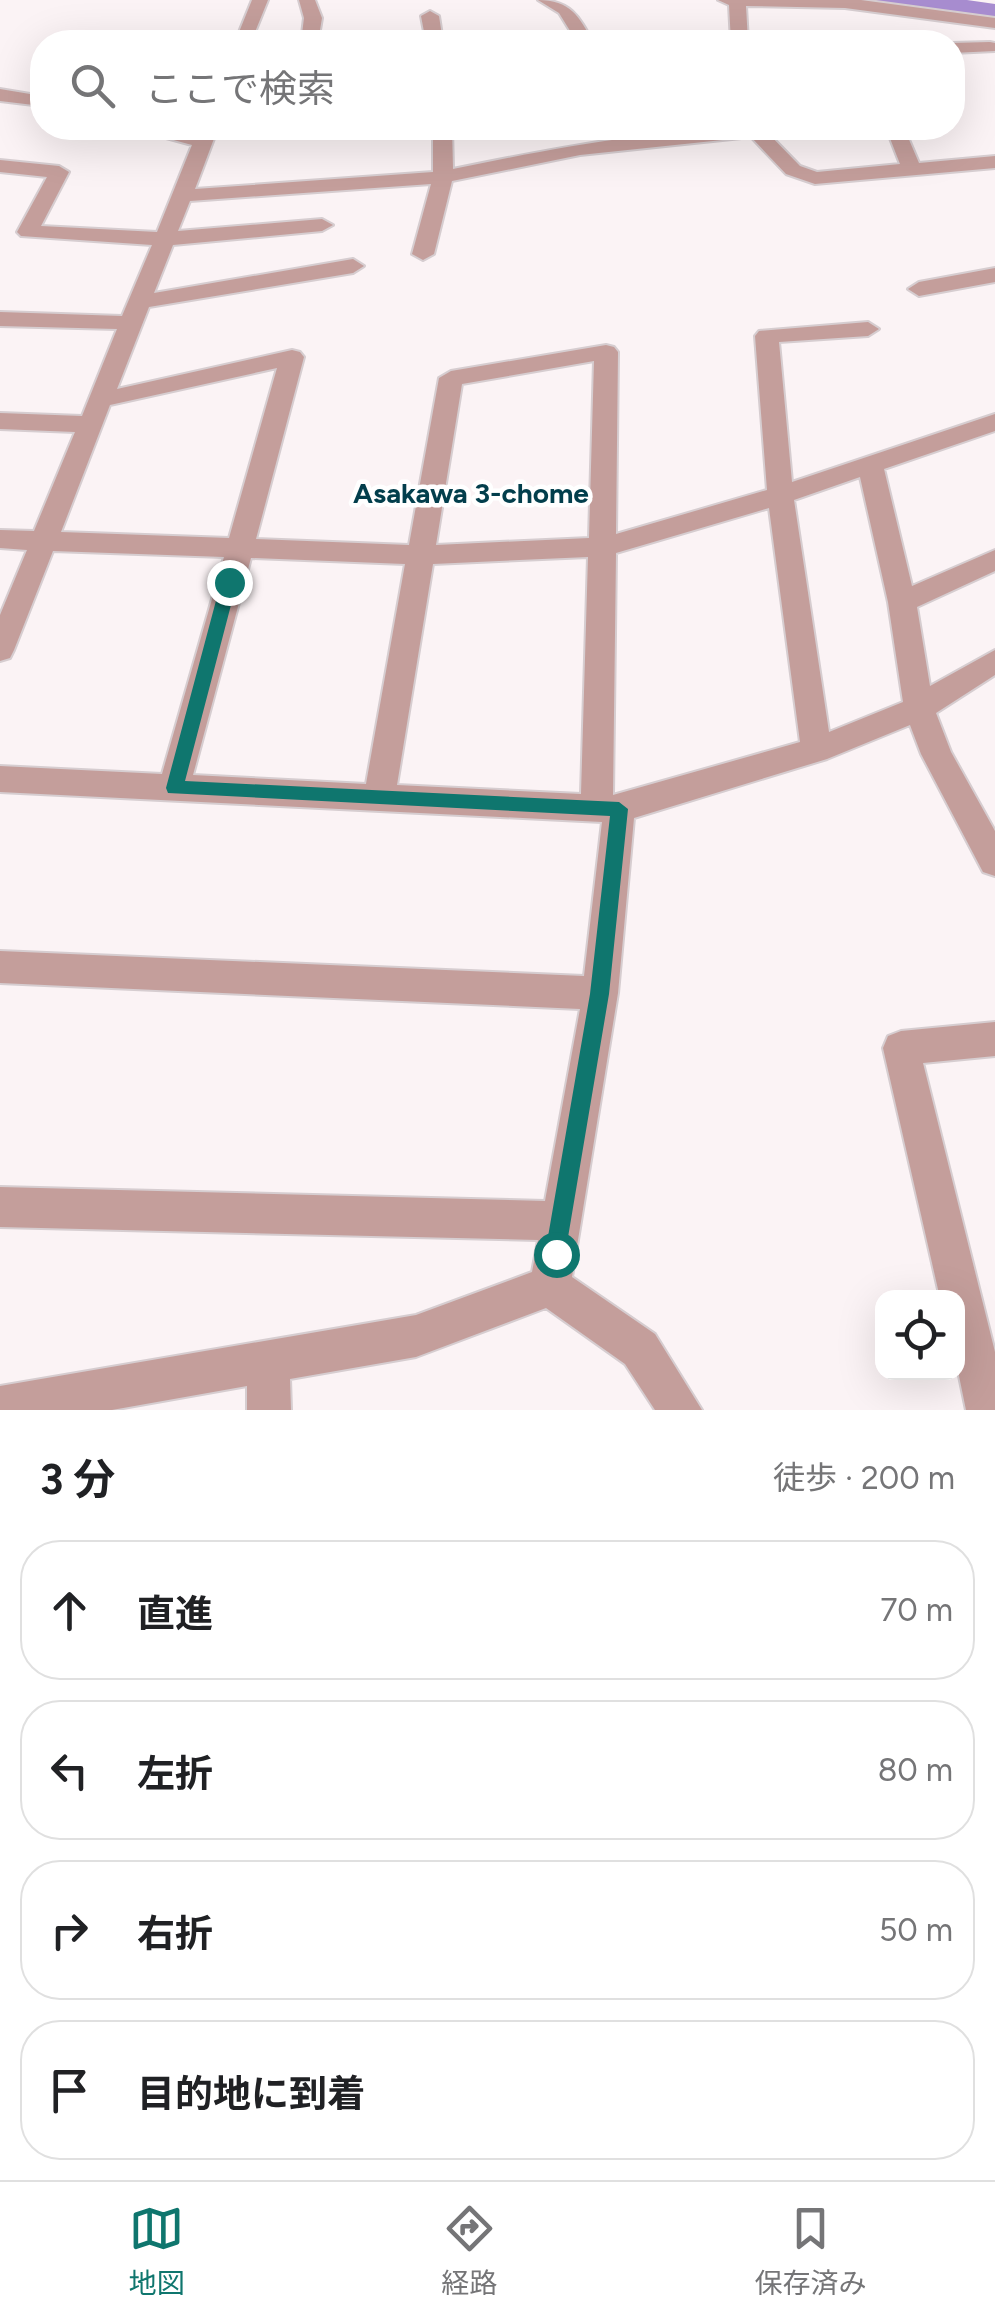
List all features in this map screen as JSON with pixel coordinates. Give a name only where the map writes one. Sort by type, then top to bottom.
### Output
[{"type":"street","points":[[248,30],[260,0]]},
{"type":"street","points":[[307,0],[313,18],[312,30]]},
{"type":"street","points":[[546,0],[565,10],[578,30]]},
{"type":"street","points":[[726,0],[845,3],[995,23]]},
{"type":"street","points":[[737,1],[738,30]]},
{"type":"street","points":[[430,16],[433,30]]},
{"type":"street","points":[[965,48],[990,48]]},
{"type":"street","points":[[0,95],[30,99]]},
{"type":"street","points":[[0,650],[204,140]]},
{"type":"street","points":[[423,254],[443,177],[442,140]]},
{"type":"street","points":[[181,196],[443,177],[580,148],[653,140]]},
{"type":"street","points":[[764,140],[793,170],[815,178],[995,162]]},
{"type":"street","points":[[900,140],[912,170]]},
{"type":"street","points":[[0,166],[59,172],[28,232]]},
{"type":"street","points":[[0,231],[164,239],[322,225]]},
{"type":"street","points":[[0,319],[134,313],[353,266]]},
{"type":"street","points":[[919,289],[995,275]]},
{"type":"street","points":[[816,750],[780,494],[767,336],[868,329]]},
{"type":"street","points":[[379,798],[451,378],[606,352],[608,809],[600,994],[550,1286]]},
{"type":"street","points":[[0,421],[95,412],[292,358],[174,788]]},
{"type":"street","points":[[0,539],[421,556],[604,547],[780,494],[995,422]]},
{"type":"street","points":[[870,465],[902,602],[919,708],[936,754],[991,846]]},
{"type":"street","points":[[902,602],[995,560]]},
{"type":"street","points":[[0,779],[608,809],[816,750],[919,708],[995,661]]},
{"type":"street","points":[[0,966],[600,994]]},
{"type":"street","points":[[988,1410],[901,1048],[995,1039]]},
{"type":"street","points":[[0,1207],[562,1221]]},
{"type":"street","points":[[0,1408],[416,1336],[550,1286]]},
{"type":"street","points":[[550,1286],[640,1349],[680,1410]]},
{"type":"street","points":[[268,1362],[269,1410]]},
{"type":"waterway","points":[[888,0],[995,15]]},
{"type":"district","name":"Asakawa 3-chome","points":[[471,493]]},
{"type":"route","points":[[229,582],[174,788],[619,809],[600,994],[556,1254]]}]
